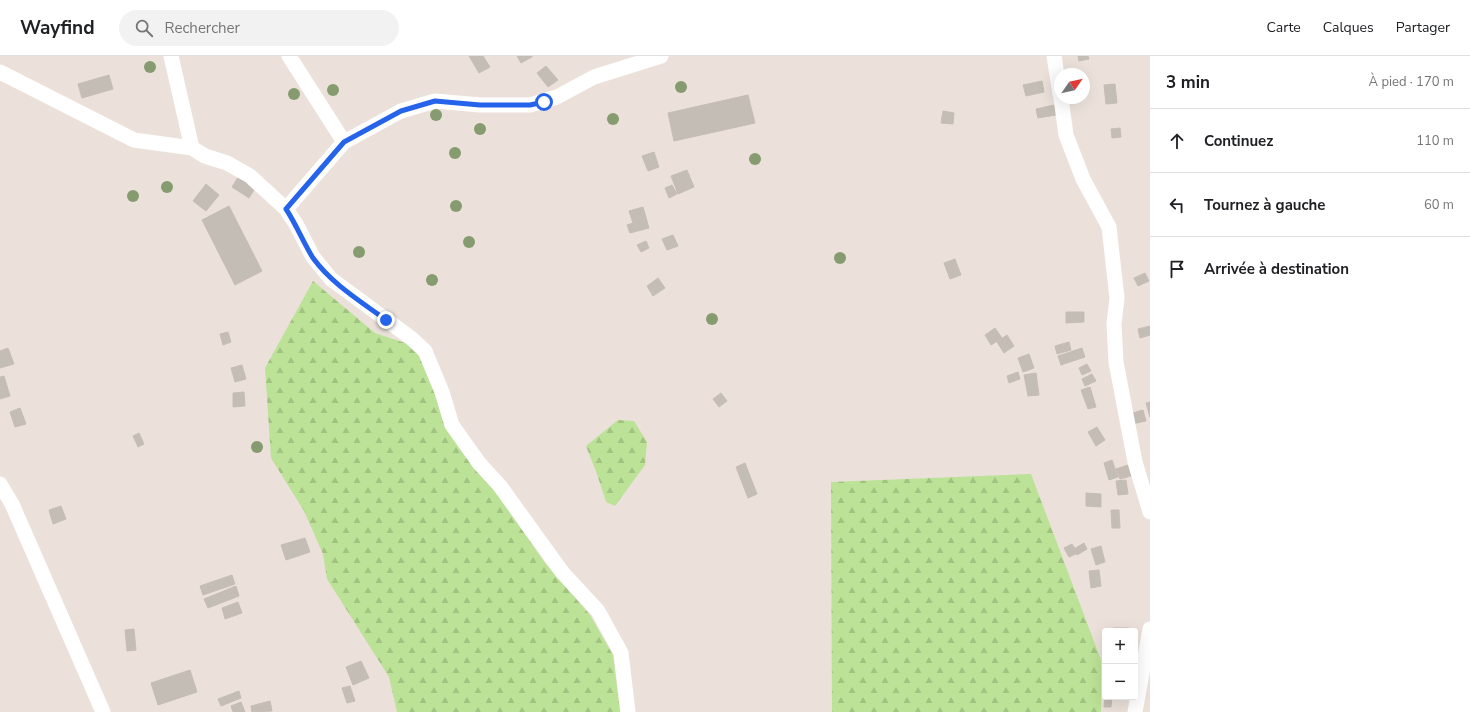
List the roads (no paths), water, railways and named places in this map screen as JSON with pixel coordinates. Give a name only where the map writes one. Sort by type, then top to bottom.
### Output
[{"type":"street","points":[[171,56],[192,148]]},
{"type":"street","points":[[289,56],[344,142]]},
{"type":"street","points":[[286,209],[344,142],[401,111],[435,101],[480,105],[530,105],[557,97],[594,77],[661,56]]},
{"type":"street","points":[[1054,56],[1056,68]]},
{"type":"street","points":[[0,72],[134,140],[192,148],[205,156],[227,163],[250,176],[286,209],[296,224],[313,257],[331,279],[412,338],[425,351],[442,392],[452,425],[479,463],[500,486],[562,572],[594,606],[602,618],[621,653],[628,712]]},
{"type":"street","points":[[1062,104],[1066,135],[1083,179],[1109,227],[1117,298],[1114,324],[1116,362],[1135,462],[1150,512]]},
{"type":"street","points":[[0,484],[12,504],[103,712]]},
{"type":"street","points":[[1135,712],[1150,629]]}]
